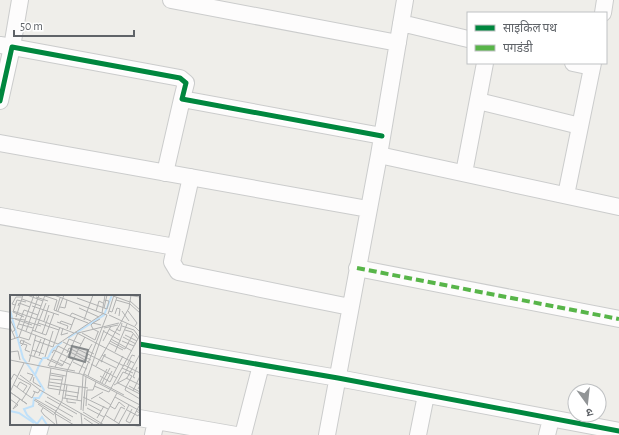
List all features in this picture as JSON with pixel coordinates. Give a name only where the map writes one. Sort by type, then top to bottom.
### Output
[{"type":"street","points":[[0,101],[6,46],[20,0]]},
{"type":"street","points":[[171,0],[195,2],[398,43]]},
{"type":"street","points":[[327,435],[382,136],[405,0]]},
{"type":"street","points":[[603,12],[605,0]]},
{"type":"street","points":[[401,23],[467,39]]},
{"type":"street","points":[[6,46],[180,78],[186,83],[165,172]]},
{"type":"street","points":[[464,173],[485,64]]},
{"type":"street","points":[[566,195],[592,65]]},
{"type":"street","points":[[182,99],[382,136]]},
{"type":"street","points":[[478,101],[580,126]]},
{"type":"street","points":[[0,143],[368,209]]},
{"type":"street","points":[[378,155],[619,207]]},
{"type":"street","points":[[191,177],[172,262],[178,272],[350,307]]},
{"type":"street","points":[[0,216],[175,247]]},
{"type":"street","points":[[357,268],[619,319]]},
{"type":"street","points":[[0,319],[10,321]]},
{"type":"street","points":[[140,344],[338,378],[614,432]]},
{"type":"street","points":[[243,435],[260,365]]},
{"type":"street","points":[[418,435],[426,395]]},
{"type":"street","points":[[140,419],[154,428],[236,435]]},
{"type":"street","points":[[547,435],[551,419]]},
{"type":"street","points":[[38,435],[41,425]]},
{"type":"marked path","points":[[357,268],[619,319]]},
{"type":"cycle path","points":[[0,101],[12,47],[180,78],[186,83],[182,99],[382,136]]},
{"type":"cycle path","points":[[140,344],[338,378],[619,431]]}]
